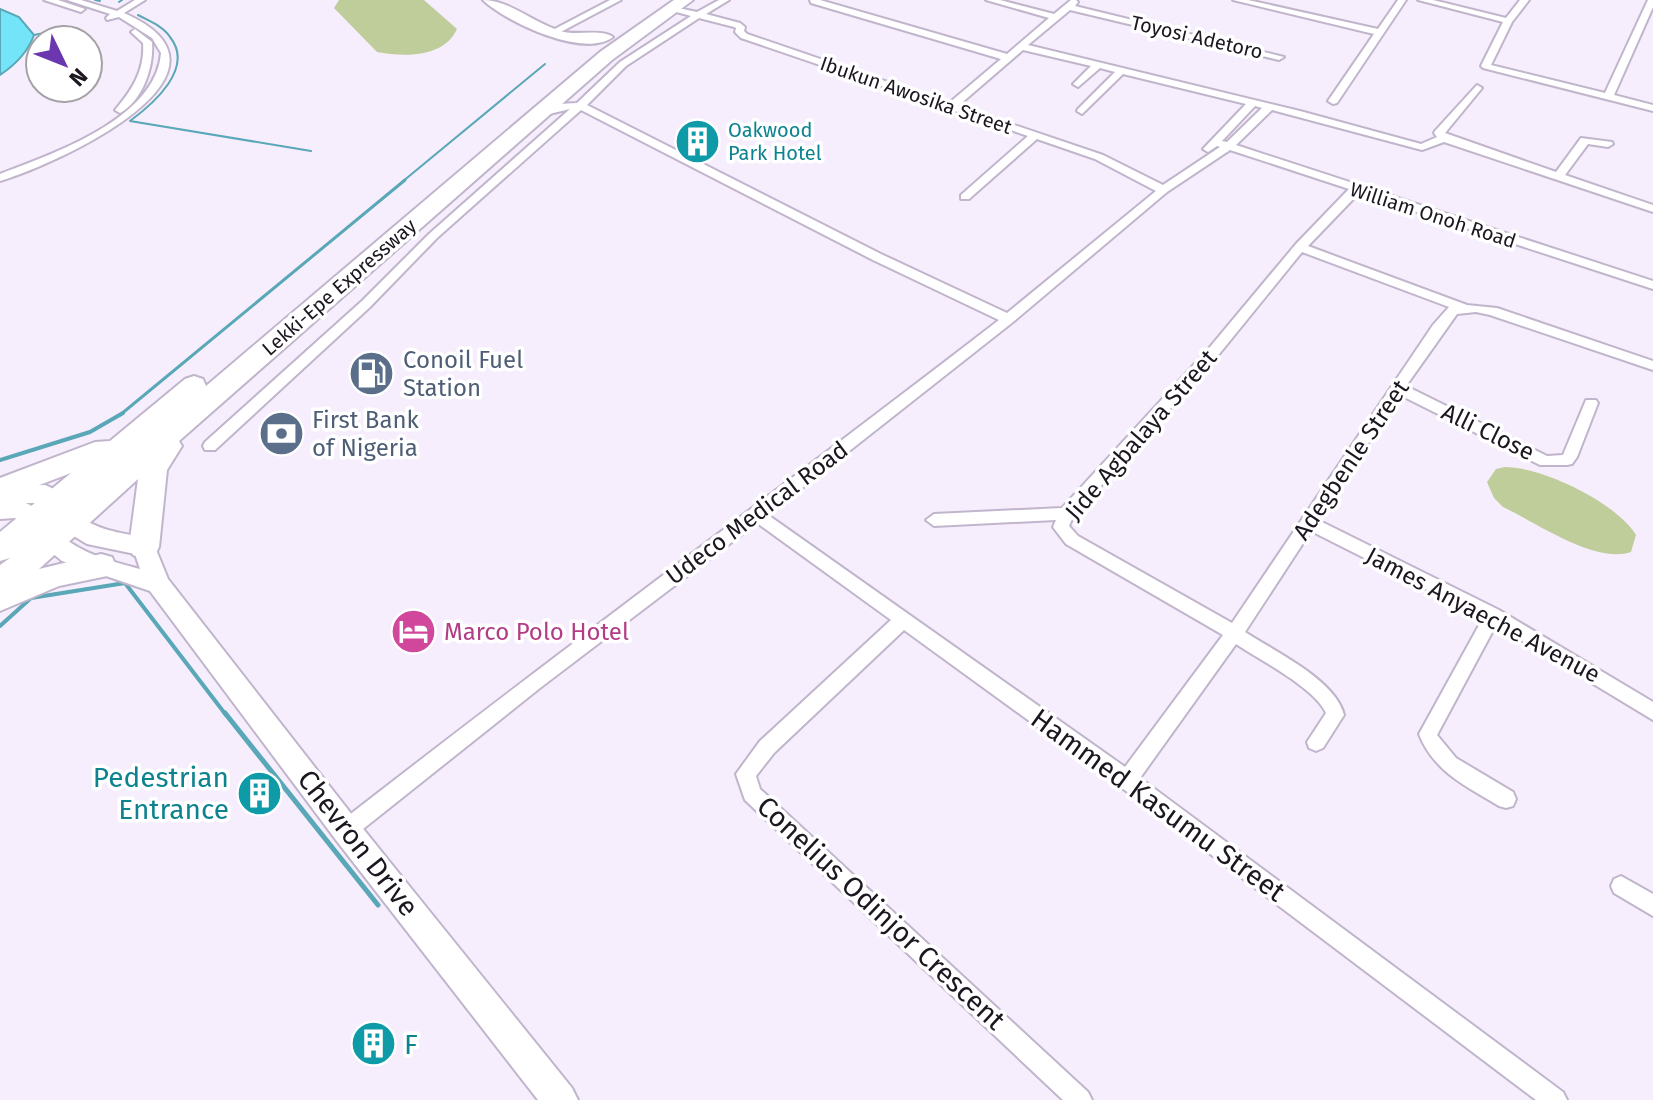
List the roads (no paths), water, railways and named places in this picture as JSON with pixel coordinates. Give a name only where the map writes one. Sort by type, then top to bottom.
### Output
[{"type":"highway","name":"Lekki-Epe Expressway","points":[[0,583],[53,521],[142,429],[606,37],[683,7]]},
{"type":"highway","name":"Lekki-Epe Expressway","points":[[0,549],[53,521],[186,418],[541,113],[573,101],[627,39],[683,7]]},
{"type":"highway","points":[[0,571],[117,461],[258,341],[274,318]]},
{"type":"highway","points":[[144,547],[153,469],[186,418]]},
{"type":"highway","points":[[0,489],[92,455],[142,429]]},
{"type":"highway","points":[[0,598],[55,575],[101,566]]},
{"type":"main road","points":[[482,0],[521,25],[575,45],[578,54]]},
{"type":"main road","points":[[489,0],[525,23],[552,33],[582,41],[606,37]]},
{"type":"main road","points":[[0,495],[45,494],[53,521],[70,554],[158,584]]},
{"type":"main road","points":[[0,510],[17,509],[95,537],[144,547]]},
{"type":"main road","name":"Chevron Drive","points":[[144,547],[158,584],[346,830],[560,1100]]},
{"type":"street","points":[[0,171],[99,125],[119,111],[137,91],[148,58],[147,42],[110,16],[48,0]]},
{"type":"street","points":[[0,178],[97,134],[124,117],[153,90],[166,58],[163,45],[153,34],[71,0]]},
{"type":"street","points":[[110,16],[131,0]]},
{"type":"street","points":[[110,16],[141,0]]},
{"type":"street","points":[[552,33],[617,0]]},
{"type":"street","points":[[683,7],[713,0]]},
{"type":"street","points":[[683,7],[725,0]]},
{"type":"street","points":[[990,0],[1054,17]]},
{"type":"street","points":[[1237,0],[1379,32]]},
{"type":"street","points":[[1333,101],[1402,0]]},
{"type":"street","points":[[1422,0],[1508,21]]},
{"type":"street","points":[[1488,67],[1485,65],[1508,21],[1525,0]]},
{"type":"street","points":[[1609,96],[1650,12],[1652,0]]},
{"type":"street","points":[[814,1],[1009,58]]},
{"type":"street","points":[[950,107],[1072,4]]},
{"type":"street","name":"Toyosi Adetoro","points":[[1072,4],[1279,57]]},
{"type":"street","name":"Ibukun Awosika Street","points":[[683,7],[741,27],[739,32],[744,36],[1110,162],[1163,190]]},
{"type":"street","points":[[1024,47],[1422,147],[1444,138]]},
{"type":"street","points":[[1078,84],[1098,65]]},
{"type":"street","points":[[1488,67],[1653,108]]},
{"type":"street","points":[[1488,67],[1478,87],[1439,133],[1444,138],[1653,209]]},
{"type":"street","points":[[1082,111],[1121,71]]},
{"type":"street","points":[[210,446],[366,304],[573,101],[877,257],[1008,319]]},
{"type":"street","points":[[1196,166],[1252,103]]},
{"type":"street","points":[[1196,166],[1228,147],[1269,107]]},
{"type":"street","points":[[965,197],[1035,136]]},
{"type":"street","points":[[1558,177],[1585,140],[1608,144]]},
{"type":"street","name":"William Onoh Road","points":[[1215,142],[1653,285]]},
{"type":"street","name":"Udeco Medical Road","points":[[346,830],[1008,319],[1196,166]]},
{"type":"street","name":"Jide Agbalaya Street","points":[[1234,634],[1072,540],[1061,527],[1066,514],[1215,350],[1300,247],[1355,190]]},
{"type":"street","points":[[1300,247],[1463,308],[1510,316],[1653,366]]},
{"type":"street","name":"Adegbenle Street","points":[[1127,780],[1234,634],[1447,316],[1463,308]]},
{"type":"street","name":"Alli Close","points":[[1398,388],[1545,461],[1557,462],[1567,460],[1572,453],[1591,403]]},
{"type":"street","points":[[934,520],[1066,514]]},
{"type":"street","name":"Hammed Kasumu Street","points":[[757,515],[1127,780],[1555,1100]]},
{"type":"street","name":"James Anyaeche Avenue","points":[[1309,523],[1493,615],[1653,712]]},
{"type":"street","points":[[1493,615],[1428,734],[1432,747],[1442,759],[1506,799]]},
{"type":"street","name":"Conelius Odinjor Crescent","points":[[903,620],[767,747],[746,774],[752,794],[1080,1100]]},
{"type":"street","points":[[1234,634],[1328,699],[1335,715],[1316,742]]},
{"type":"street","points":[[1621,886],[1653,906]]},
{"type":"water","points":[[0,9],[19,17],[25,24],[24,52],[0,75]]},
{"type":"waterway","points":[[95,0],[100,1]]},
{"type":"waterway","points":[[138,15],[167,33],[176,49],[178,61],[168,84],[130,121],[311,151]]},
{"type":"waterway","points":[[402,182],[545,64]]},
{"type":"waterway","points":[[121,414],[405,180]]},
{"type":"waterway","points":[[0,460],[90,432],[121,414]]},
{"type":"waterway","points":[[0,626],[31,598],[125,583],[226,715]]},
{"type":"waterway","points":[[225,713],[378,905]]},
{"type":"place","name":"Oakwood Park Hotel","points":[[697,142]]},
{"type":"place","name":"Conoil Fuel Station","points":[[372,374]]},
{"type":"place","name":"First Bank of Nigeria","points":[[281,434]]},
{"type":"place","name":"Marco Polo Hotel","points":[[413,632]]},
{"type":"place","name":"Pedestrian Entrance","points":[[260,793]]},
{"type":"place","name":"F","points":[[373,1044]]}]
